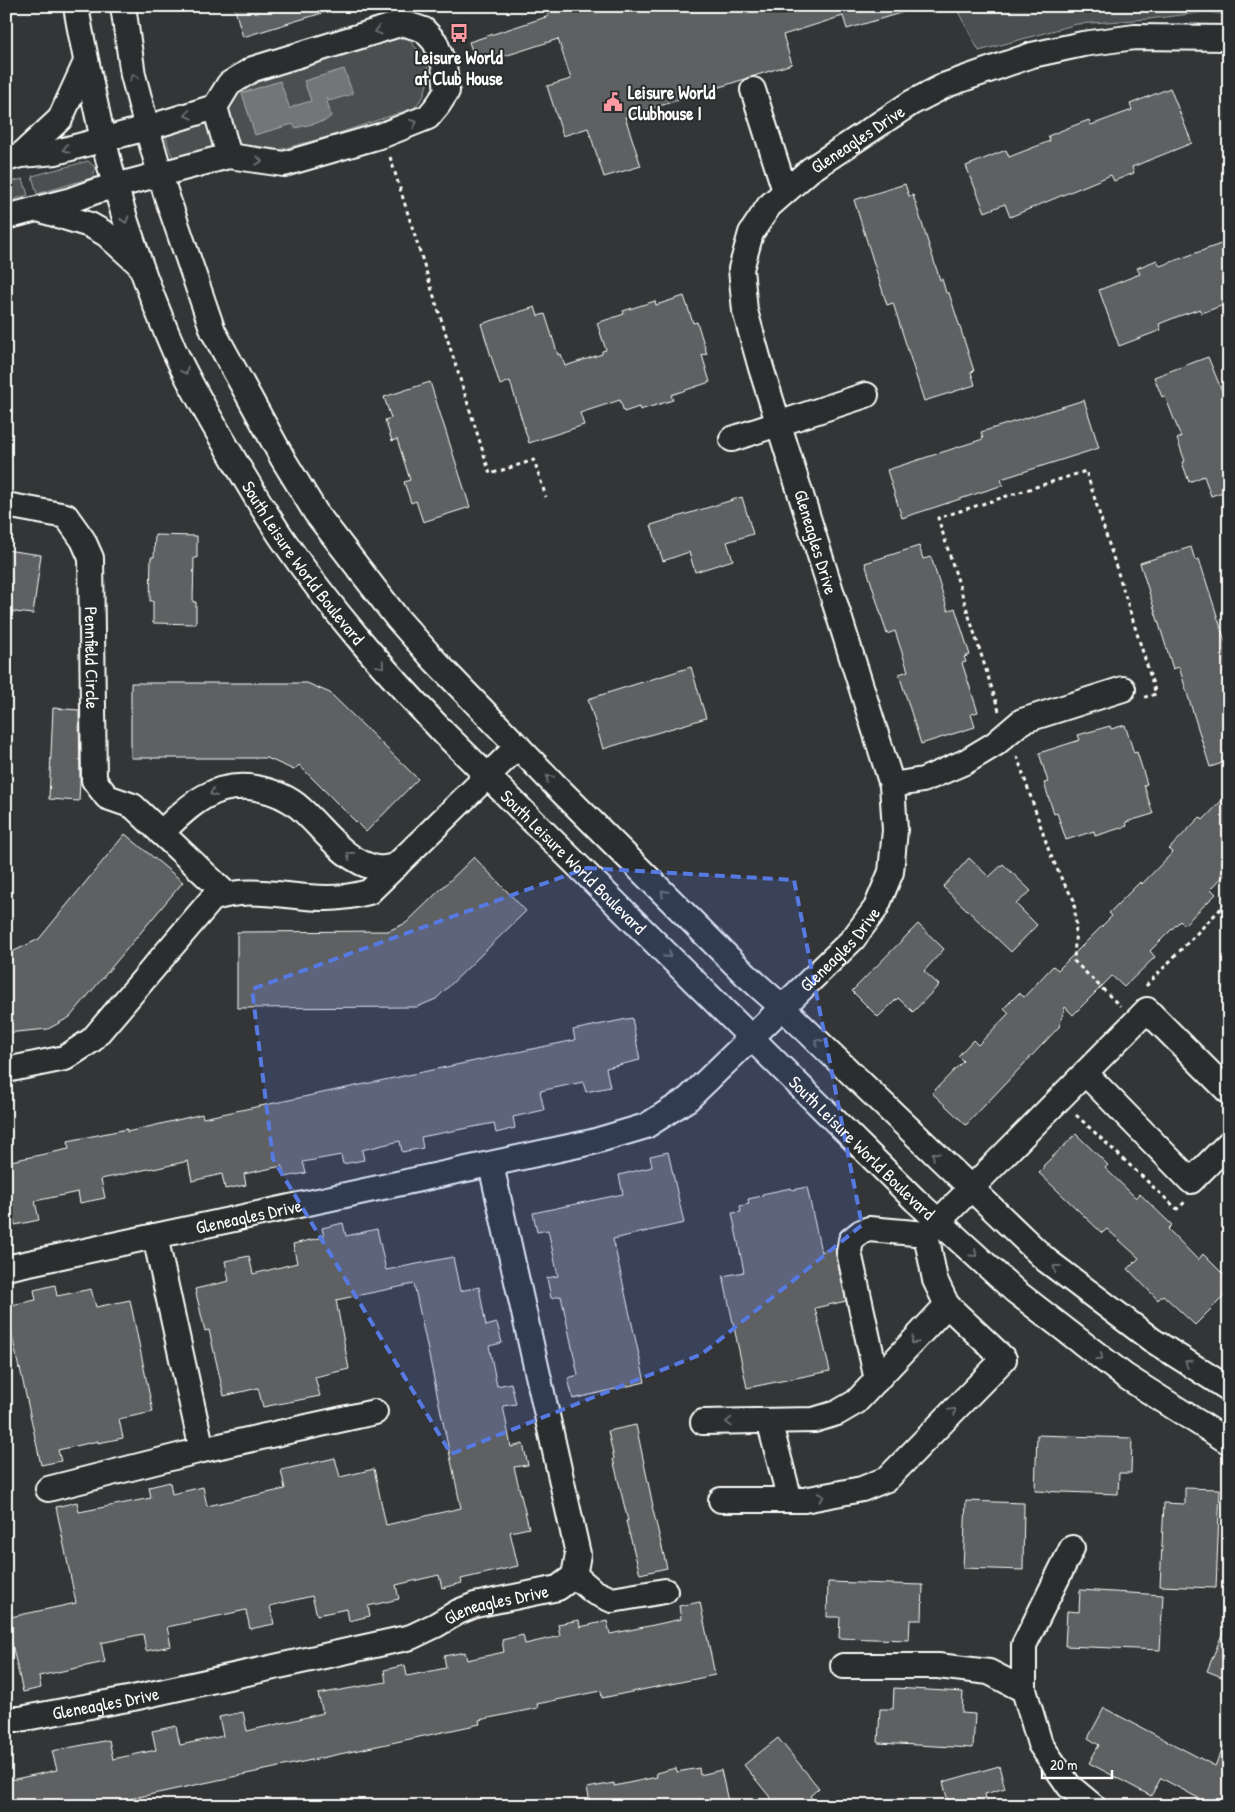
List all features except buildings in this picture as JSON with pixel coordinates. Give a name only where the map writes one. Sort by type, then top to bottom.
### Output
[{"type":"street","name":"South Leisure World Boulevard","points":[[76,6],[102,139],[115,186],[153,299],[184,369],[218,432],[282,538],[364,646],[409,696],[487,775],[915,1200],[932,1227],[1125,1376],[1229,1442]]},
{"type":"street","name":"South Leisure World Boulevard","points":[[123,6],[133,75],[147,128],[160,174],[213,331],[283,459],[316,513],[397,618],[435,661],[518,746],[746,975],[782,1007],[1046,1260],[1152,1340],[1229,1389]]},
{"type":"street","points":[[6,217],[229,156],[284,164],[383,135],[428,117],[447,91],[444,65],[435,42],[424,30],[403,23],[253,69],[229,84],[215,107],[147,128],[56,152],[14,157]]},
{"type":"street","name":"Gleneagles Drive","points":[[6,1268],[490,1165],[592,1142],[646,1126],[688,1099],[853,939],[876,908],[891,872],[895,830],[892,785],[745,311],[741,269],[751,233],[769,206],[810,170],[911,102],[946,85],[1032,56],[1083,44],[1135,37],[1229,38]]},
{"type":"street","points":[[14,157],[60,119],[86,62]]},
{"type":"street","points":[[753,90],[785,191]]},
{"type":"street","points":[[215,107],[229,156]]},
{"type":"street","points":[[38,209],[90,225],[106,234],[141,266]]},
{"type":"street","points":[[732,439],[866,395]]},
{"type":"street","name":"Pennfield Circle","points":[[6,504],[66,516],[83,540],[91,558],[94,780],[107,797],[133,806],[226,894]]},
{"type":"street","points":[[892,785],[923,780],[965,762],[995,744],[1022,721],[1123,689]]},
{"type":"street","points":[[6,1070],[65,1058],[92,1040],[212,900],[226,894],[243,892],[347,898],[369,892],[518,746]]},
{"type":"street","points":[[161,833],[197,800],[219,789],[244,786],[271,791],[299,806],[355,860],[378,868],[396,866]]},
{"type":"street","points":[[877,1380],[849,1252],[851,1240],[860,1232],[869,1229],[932,1227],[1147,1010],[1229,1092]]},
{"type":"street","points":[[1085,1073],[1191,1181],[1229,1143]]},
{"type":"street","points":[[490,1165],[578,1554],[574,1575],[594,1592],[612,1600],[666,1591]]},
{"type":"street","points":[[720,1500],[804,1500],[862,1489],[887,1479],[1004,1359],[947,1305],[935,1280],[932,1227]]},
{"type":"street","points":[[155,1236],[202,1450]]},
{"type":"street","points":[[703,1422],[814,1420],[837,1413],[856,1402],[947,1305]]},
{"type":"street","points":[[48,1489],[202,1450],[375,1412]]},
{"type":"street","points":[[769,1421],[790,1500]]},
{"type":"street","points":[[1072,1548],[1024,1645],[1024,1690],[1040,1744],[1068,1786],[1093,1806]]},
{"type":"street","name":"Gleneagles Drive","points":[[6,1718],[20,1719],[133,1698],[411,1638],[458,1612],[475,1605],[558,1588],[574,1575]]},
{"type":"street","points":[[843,1666],[938,1666],[989,1672],[1024,1690]]},
{"type":"path","points":[[383,135],[490,474],[534,460],[546,497]]},
{"type":"highlighted area","points":[[587,868],[794,880],[862,1225],[702,1354],[451,1454],[273,1159],[252,989]]},
{"type":"shaded area","points":[[955,6],[1229,6],[1229,15],[1206,12],[1149,19],[1077,24],[979,51]]},
{"type":"shaded area","points":[[395,37],[408,39],[419,51],[427,65],[428,82],[423,97],[414,108],[327,137],[271,152],[244,148],[235,142],[225,108],[230,98],[253,80]]},
{"type":"shaded area","points":[[344,69],[353,94],[329,101],[326,97],[331,116],[325,121],[295,128],[293,124],[255,135],[242,93],[280,81],[290,109],[311,101],[304,81]]},
{"type":"shaded area","points":[[204,118],[212,133],[212,149],[174,159],[168,146],[166,132]]},
{"type":"shaded area","points":[[88,161],[95,167],[94,176],[91,178],[37,194],[32,176]]},
{"type":"shaded area","points":[[23,179],[28,195],[6,202],[6,183]]},
{"type":"place","name":"Leisure World at Club House","points":[[459,33]]},
{"type":"place","name":"Leisure World Clubhouse I","points":[[613,102]]}]
